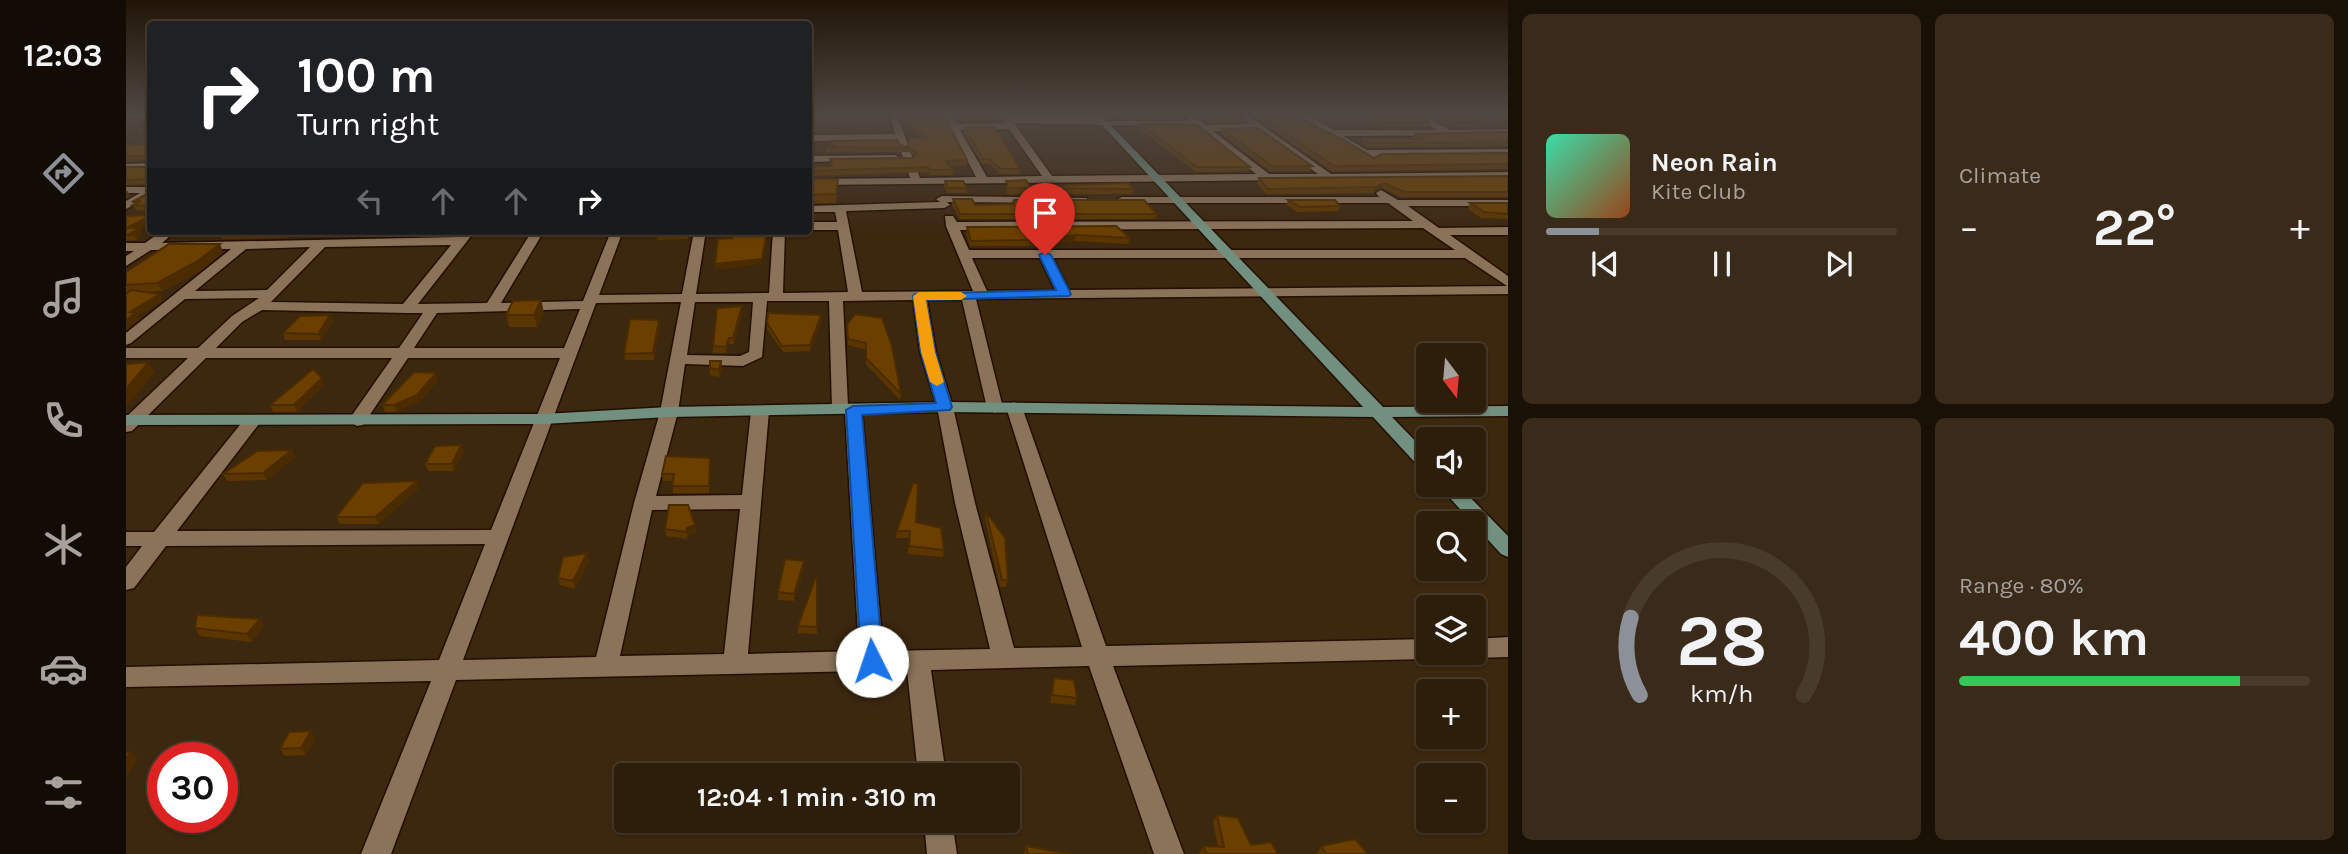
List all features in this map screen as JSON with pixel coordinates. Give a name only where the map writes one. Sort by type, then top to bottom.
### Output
[{"type":"street","points":[[907,154],[916,180]]},
{"type":"street","points":[[968,154],[983,180]]},
{"type":"street","points":[[1031,154],[1049,179]]},
{"type":"street","points":[[1136,154],[1416,453]]},
{"type":"street","points":[[1237,154],[1266,177]]},
{"type":"street","points":[[1298,154],[1329,177]]},
{"type":"street","points":[[1367,154],[1403,176]]},
{"type":"street","points":[[1478,154],[1508,170]]},
{"type":"street","points":[[812,159],[909,158]]},
{"type":"street","points":[[126,167],[147,166]]},
{"type":"street","points":[[812,182],[856,187],[884,186],[916,180],[1508,175]]},
{"type":"street","points":[[1359,176],[1508,282]]},
{"type":"street","points":[[933,181],[964,254],[1005,408],[1169,854]]},
{"type":"street","points":[[884,186],[890,206]]},
{"type":"street","points":[[856,187],[862,207]]},
{"type":"street","points":[[126,190],[147,191]]},
{"type":"street","points":[[126,206],[147,193]]},
{"type":"street","points":[[812,209],[943,202],[1100,200]]},
{"type":"street","points":[[1114,200],[1508,203]]},
{"type":"street","points":[[840,208],[856,297]]},
{"type":"street","points":[[952,226],[1425,224]]},
{"type":"street","points":[[812,226],[842,226]]},
{"type":"street","points":[[1438,232],[1508,231]]},
{"type":"street","points":[[126,262],[164,235]]},
{"type":"street","points":[[491,308],[536,235]]},
{"type":"street","points":[[376,854],[615,235]]},
{"type":"street","points":[[606,667],[644,503],[669,412],[699,235]]},
{"type":"street","points":[[776,298],[779,235]]},
{"type":"street","points":[[126,247],[322,243],[465,236]]},
{"type":"street","points":[[407,309],[465,236]]},
{"type":"street","points":[[128,423],[237,319],[259,306],[322,243]]},
{"type":"street","points":[[126,340],[243,245]]},
{"type":"street","points":[[964,254],[1469,254]]},
{"type":"street","points":[[1045,255],[1064,294]]},
{"type":"street","points":[[259,306],[433,309],[690,299],[1508,290]]},
{"type":"street","points":[[182,295],[271,294]]},
{"type":"street","points":[[919,296],[928,352],[945,407],[965,503],[1004,657]]},
{"type":"street","points":[[836,297],[872,661]]},
{"type":"street","points":[[678,359],[743,361],[752,358],[757,354],[760,298]]},
{"type":"street","points":[[357,421],[433,309]]},
{"type":"street","points":[[126,353],[570,353]]},
{"type":"street","points":[[128,423],[543,419],[669,412],[945,407],[1508,411]]},
{"type":"street","points":[[735,664],[760,411]]},
{"type":"street","points":[[126,582],[253,420]]},
{"type":"street","points":[[1458,497],[1508,549]]},
{"type":"street","points":[[644,503],[753,502]]},
{"type":"street","points":[[126,539],[498,537]]},
{"type":"street","points":[[1486,648],[1508,647]]},
{"type":"street","points":[[126,677],[1416,649]]},
{"type":"street","points":[[918,659],[931,763]]},
{"type":"street","points":[[939,833],[942,854]]},
{"type":"building","points":[[126,154],[147,154],[147,156],[126,156]]},
{"type":"building","points":[[916,154],[964,154],[967,160],[946,161],[953,170],[930,170],[928,167],[812,171],[812,167],[832,166],[830,159],[913,158]]},
{"type":"building","points":[[980,154],[1011,154],[1020,169],[1001,169],[989,159],[983,159]]},
{"type":"building","points":[[1180,154],[1233,154],[1250,167],[1197,167]]},
{"type":"building","points":[[1256,154],[1295,154],[1312,166],[1272,166]]},
{"type":"building","points":[[1316,154],[1367,154],[1374,158],[1382,154],[1508,154],[1508,164],[1334,166]]},
{"type":"building","points":[[126,167],[147,167],[147,179],[126,180]]},
{"type":"building","points":[[1508,176],[1508,192],[1404,192],[1384,183],[1376,187],[1268,189],[1259,178]]},
{"type":"building","points":[[812,179],[838,179],[836,194],[812,195]]},
{"type":"building","points":[[1026,180],[1030,187],[1128,183],[1134,189],[1008,188],[1006,181]]},
{"type":"building","points":[[945,181],[963,181],[967,188],[948,188]]},
{"type":"building","points":[[147,194],[147,206],[133,205],[141,201],[132,202]]},
{"type":"building","points":[[953,199],[972,199],[975,205],[1013,204],[1014,200],[1144,200],[1157,214],[960,214]]},
{"type":"building","points":[[1288,200],[1335,200],[1340,206],[1300,207]]},
{"type":"building","points":[[1470,203],[1508,203],[1508,214],[1484,212]]},
{"type":"building","points":[[147,215],[147,218],[127,228],[139,228],[131,233],[137,233],[126,235],[126,216]]},
{"type":"building","points":[[1116,226],[1130,238],[1076,235],[1029,240],[971,241],[967,227]]},
{"type":"building","points":[[731,235],[766,235],[762,259],[715,264],[718,239],[732,238]]},
{"type":"building","points":[[169,244],[220,244],[196,262],[157,283],[126,285],[126,272]]},
{"type":"building","points":[[131,290],[160,294],[130,312],[135,313],[126,321],[126,294]]},
{"type":"building","points":[[541,300],[534,315],[506,315],[513,301]]},
{"type":"building","points":[[742,306],[733,338],[729,338],[726,347],[713,346],[717,308]]},
{"type":"building","points":[[768,313],[821,315],[810,345],[782,346],[767,323]]},
{"type":"building","points":[[855,314],[882,318],[892,346],[901,394],[866,358],[866,343],[848,339],[847,325]]},
{"type":"building","points":[[330,315],[318,334],[283,333],[300,316]]},
{"type":"building","points":[[630,319],[659,320],[653,353],[624,354]]},
{"type":"building","points":[[710,361],[721,361],[719,370],[710,368]]},
{"type":"building","points":[[149,362],[126,389],[126,364]]},
{"type":"building","points":[[313,369],[322,378],[294,405],[270,405]]},
{"type":"building","points":[[414,372],[436,373],[417,395],[394,405],[382,405]]},
{"type":"building","points":[[461,445],[452,464],[425,464],[435,446]]},
{"type":"building","points":[[292,450],[263,473],[223,474],[257,451]]},
{"type":"building","points":[[666,456],[710,458],[709,486],[672,486],[674,474],[662,474]]},
{"type":"building","points":[[417,481],[375,517],[336,517],[363,483]]},
{"type":"building","points":[[913,483],[918,484],[916,522],[941,528],[944,550],[909,546],[910,531],[897,531]]},
{"type":"building","points":[[669,505],[688,505],[695,525],[687,528],[686,532],[665,529]]},
{"type":"building","points":[[986,512],[1005,538],[1008,580],[1002,580]]},
{"type":"building","points":[[587,553],[573,581],[558,578],[563,557]]},
{"type":"building","points":[[785,559],[804,561],[794,594],[778,592]]},
{"type":"building","points":[[815,579],[817,627],[798,626]]},
{"type":"building","points":[[197,615],[260,619],[247,634],[195,628]]},
{"type":"building","points":[[1054,678],[1074,680],[1077,698],[1052,695]]},
{"type":"building","points":[[311,731],[301,748],[280,749],[289,732]]},
{"type":"building","points":[[1217,815],[1238,818],[1251,845],[1271,842],[1278,854],[1207,854],[1203,846],[1224,847]]},
{"type":"building","points":[[1355,839],[1368,854],[1326,854],[1321,846]]},
{"type":"building","points":[[1026,846],[1071,854],[1028,854]]},
{"type":"slow traffic","points":[[937,382],[928,352],[919,296],[961,296]]},
{"type":"route","points":[[872,661],[853,410],[945,407],[928,352],[919,296],[1064,294],[1045,255]]}]
